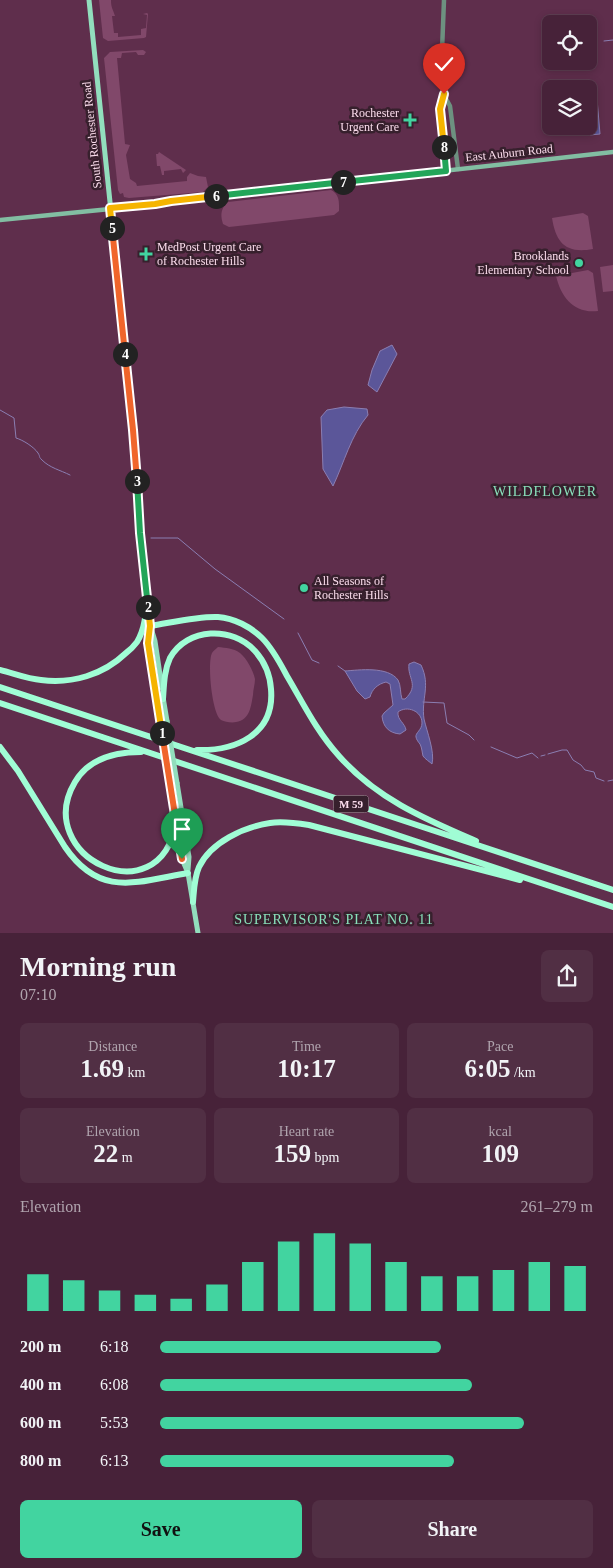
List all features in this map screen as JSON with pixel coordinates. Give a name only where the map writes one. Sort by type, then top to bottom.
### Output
[{"type":"highway","points":[[0,670],[39,680],[67,681],[87,677],[104,669],[122,658],[136,644],[144,622],[147,597]]},
{"type":"highway","points":[[150,626],[218,617],[230,619],[254,630],[274,653],[328,743],[361,778],[386,797],[413,813],[514,858]]},
{"type":"highway","points":[[163,699],[164,679],[170,659],[176,650],[191,638],[214,634],[239,638],[248,644],[262,660],[270,680],[271,702],[259,729],[252,736],[234,746],[215,750],[189,750]]},
{"type":"highway","name":"M 59","points":[[0,687],[613,890]]},
{"type":"highway","name":"M 59","points":[[0,703],[613,907]]},
{"type":"highway","points":[[0,747],[18,771],[64,848],[86,871],[105,881],[126,883],[188,873]]},
{"type":"highway","points":[[146,752],[123,752],[102,758],[90,765],[78,777],[68,797],[66,810],[68,828],[83,854],[100,865],[123,871],[135,870],[150,865],[163,855],[170,845],[176,823]]},
{"type":"highway","points":[[193,902],[198,869],[206,856],[218,845],[255,826],[286,822],[309,825],[575,894]]},
{"type":"main road","name":"South Rochester Road","points":[[89,0],[131,404],[140,533],[150,626],[155,641],[189,857],[188,873],[198,933]]},
{"type":"main road","name":"East Auburn Road","points":[[0,220],[152,205],[174,200],[613,152]]},
{"type":"main road","name":"South Rochester Road","points":[[150,626],[148,643],[182,859],[188,873]]},
{"type":"street","points":[[444,0],[442,51],[444,94],[440,109],[446,171]]},
{"type":"street","points":[[444,94],[450,106],[458,169]]},
{"type":"shaded area","points":[[99,0],[111,0],[115,16],[112,16],[114,33],[118,33],[118,37],[141,35],[141,29],[146,28],[147,15],[143,14],[147,13],[148,14],[146,37],[108,41],[103,38]]},
{"type":"shaded area","points":[[143,50],[146,52],[144,55],[138,55],[136,52],[122,53],[121,58],[117,58],[125,144],[130,145],[126,155],[130,179],[137,186],[187,181],[190,173],[206,177],[208,187],[203,192],[129,198],[124,197],[123,193],[120,194],[118,190],[104,58],[110,52]]},
{"type":"shaded area","points":[[597,99],[600,134],[597,134]]},
{"type":"shaded area","points":[[159,152],[186,170],[183,173],[181,169],[164,171],[164,175],[162,175],[160,166],[157,166],[156,154]]},
{"type":"shaded area","points":[[331,190],[336,194],[339,202],[339,211],[334,215],[229,227],[223,224],[222,212],[228,202]]},
{"type":"shaded area","points":[[583,213],[588,216],[593,249],[576,250],[569,248],[564,245],[556,234],[552,218]]},
{"type":"shaded area","points":[[613,265],[613,291],[603,292],[600,267]]},
{"type":"shaded area","points":[[588,270],[593,273],[598,311],[582,310],[575,307],[561,291],[556,276]]},
{"type":"shaded area","points":[[392,345],[397,354],[377,392],[368,385],[372,370],[380,351]]},
{"type":"shaded area","points":[[344,407],[367,409],[368,415],[352,440],[333,486],[323,469],[321,417],[327,410]]},
{"type":"shaded area","points":[[218,647],[232,649],[240,653],[253,672],[255,679],[250,708],[247,715],[241,721],[228,722],[221,720],[215,708],[211,688],[210,667],[212,653]]},
{"type":"shaded area","points":[[414,662],[421,665],[424,672],[426,686],[423,712],[432,748],[432,764],[423,756],[421,746],[416,738],[422,725],[420,715],[410,709],[398,712],[406,730],[400,734],[390,731],[385,726],[382,716],[393,705],[390,684],[386,682],[378,686],[370,697],[365,699],[357,691],[345,671],[373,670],[387,673],[398,680],[402,699],[405,699],[412,690],[409,664]]},
{"type":"waterway","points":[[604,41],[613,40]]},
{"type":"waterway","points":[[0,410],[14,418],[16,438],[34,448],[41,459],[48,465],[70,475]]},
{"type":"waterway","points":[[151,538],[178,538],[215,569],[284,619]]},
{"type":"waterway","points":[[298,633],[312,660],[319,663]]},
{"type":"waterway","points":[[338,666],[345,671]]},
{"type":"waterway","points":[[423,702],[444,703],[447,723],[469,735],[474,740]]},
{"type":"waterway","points":[[491,747],[517,758],[532,753],[538,758]]},
{"type":"waterway","points":[[548,754],[567,750],[573,760],[585,770],[594,772],[596,778],[604,781]]},
{"type":"waterway","points":[[541,756],[545,755]]},
{"type":"waterway","points":[[608,781],[613,780]]},
{"type":"place","name":"Rochester Urgent Care","points":[[410,120]]},
{"type":"place","name":"MedPost Urgent Care of Rochester Hills","points":[[146,254]]},
{"type":"place","name":"Brooklands Elementary School","points":[[579,263]]},
{"type":"place","name":"All Seasons of Rochester Hills","points":[[304,588]]},
{"type":"district","name":"WILDFLOWER","points":[[545,491]]},
{"type":"district","name":"SUPERVISOR'S PLAT NO. 11","points":[[334,919]]},
{"type":"route","points":[[182,859],[148,643],[150,626],[140,533],[133,430],[110,208],[152,205],[174,200],[446,171],[440,109],[444,94]]}]
